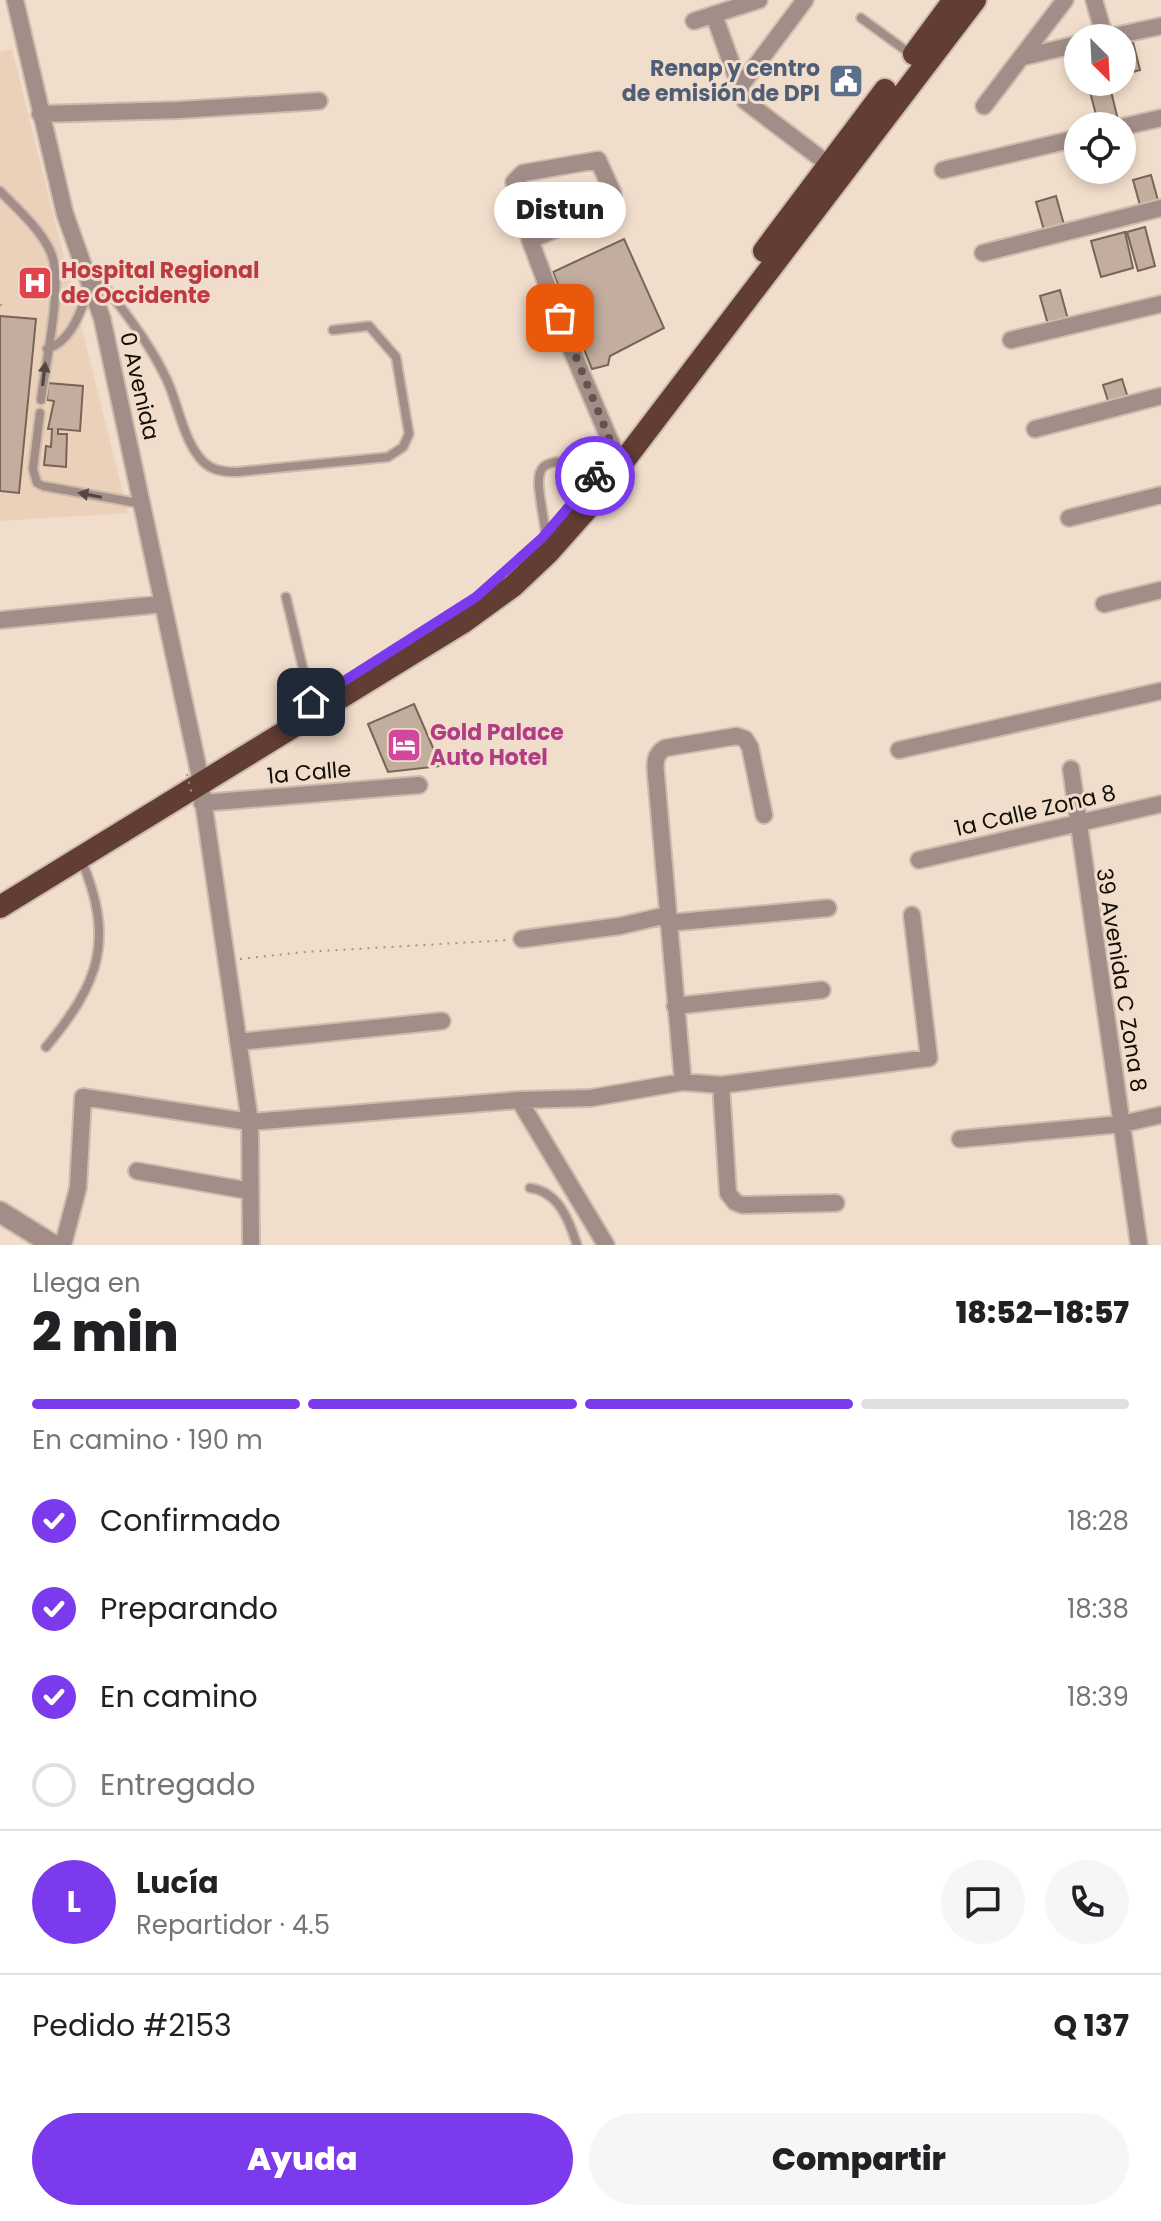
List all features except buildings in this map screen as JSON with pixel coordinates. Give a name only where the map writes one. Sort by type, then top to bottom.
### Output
[{"type":"highway","points":[[0,891],[196,786],[311,702],[476,597],[546,535],[609,458],[954,0]]},
{"type":"highway","points":[[0,907],[462,623],[513,586],[588,508],[975,0]]},
{"type":"street","name":"0 Avenida","points":[[15,0],[65,214],[102,318],[163,604],[250,1122],[251,1245]]},
{"type":"street","points":[[694,21],[759,0]]},
{"type":"street","points":[[739,88],[805,0]]},
{"type":"street","points":[[984,106],[1065,0]]},
{"type":"street","points":[[1094,0],[1101,24]]},
{"type":"street","points":[[714,15],[745,101],[828,164]]},
{"type":"street","points":[[1136,31],[1161,26]]},
{"type":"street","points":[[1023,57],[1064,47]]},
{"type":"street","points":[[40,114],[179,110],[319,101]]},
{"type":"street","points":[[1136,124],[1161,118]]},
{"type":"street","points":[[943,170],[1064,141]]},
{"type":"street","points":[[530,240],[607,208],[613,202],[613,193],[598,160],[523,173],[514,182],[530,240],[609,458]]},
{"type":"street","points":[[983,253],[1161,208]]},
{"type":"street","points":[[1011,340],[1161,304]]},
{"type":"street","points":[[1035,429],[1161,396]]},
{"type":"street","points":[[1069,518],[1161,495]]},
{"type":"street","points":[[1104,604],[1161,590]]},
{"type":"street","points":[[0,620],[163,604]]},
{"type":"street","points":[[899,750],[1161,691]]},
{"type":"street","points":[[683,1082],[656,775],[655,760],[659,752],[665,748],[737,736],[745,739],[750,747],[764,815]]},
{"type":"street","name":"39 Avenida C Zona 8","points":[[1071,769],[1076,822],[1139,1245]]},
{"type":"street","name":"1a Calle","points":[[196,786],[419,785]]},
{"type":"street","name":"1a Calle Zona 8","points":[[919,860],[1161,804]]},
{"type":"street","points":[[522,939],[667,919],[828,908]]},
{"type":"street","points":[[63,1245],[78,1188],[83,1097],[250,1122],[519,1100],[591,1098],[683,1082],[721,1085],[929,1058],[912,915]]},
{"type":"street","points":[[675,1006],[822,990]]},
{"type":"street","points":[[238,1042],[442,1021]]},
{"type":"street","points":[[721,1085],[728,1193],[735,1202],[742,1205],[836,1203]]},
{"type":"street","points":[[519,1100],[606,1245]]},
{"type":"street","points":[[960,1139],[1122,1124],[1161,1115]]},
{"type":"street","points":[[137,1171],[250,1191]]},
{"type":"street","points":[[0,1212],[40,1241]]},
{"type":"lane","points":[[861,18],[912,56]]},
{"type":"lane","points":[[0,191],[40,234],[55,265],[56,279],[41,400]]},
{"type":"lane","points":[[81,258],[108,290],[157,362],[193,448],[215,470],[237,472],[388,457],[403,447],[409,434],[396,357],[369,326],[333,330]]},
{"type":"lane","points":[[47,349],[57,345],[74,326],[91,285]]},
{"type":"lane","points":[[40,413],[33,469],[37,483],[144,504]]},
{"type":"lane","points":[[546,535],[537,477],[542,467],[550,461],[609,458]]},
{"type":"lane","points":[[286,597],[311,702]]},
{"type":"lane","points":[[46,1047],[85,993],[97,960],[99,913],[80,859]]},
{"type":"lane","points":[[530,1188],[538,1189],[557,1202],[565,1212],[577,1245]]},
{"type":"path","points":[[0,305],[5,306]]},
{"type":"path","points":[[225,961],[304,952],[522,939]]},
{"type":"shaded area","name":"Hospital Regional de Occidente","points":[[12,49],[128,513],[0,521],[0,52]]},
{"type":"way so far","points":[[560,318],[614,450],[595,476]]},
{"type":"place","name":"Renap y centro de emisión de DPI","points":[[846,81]]},
{"type":"place","name":"Hospital Regional de Occidente","points":[[35,283]]},
{"type":"place","name":"Distun","points":[[560,318]]},
{"type":"place","name":"Gold Palace Auto Hotel","points":[[404,745]]},
{"type":"route","points":[[311,702],[476,597],[542,538],[595,476]]}]
